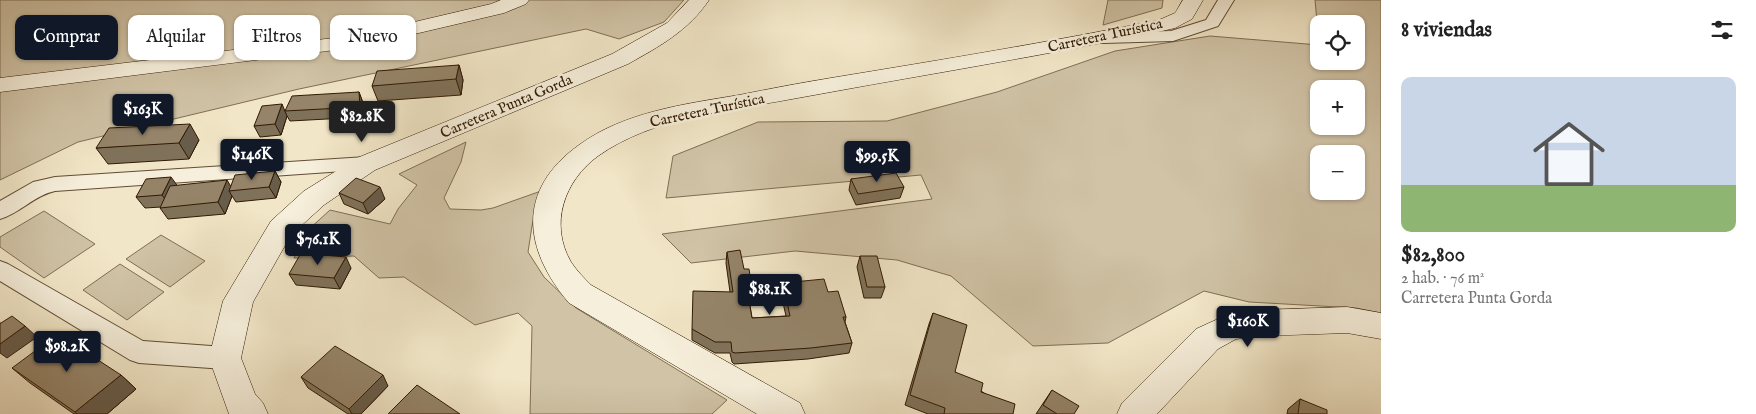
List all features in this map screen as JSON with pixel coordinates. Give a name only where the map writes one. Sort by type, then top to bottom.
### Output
[{"type":"main road","points":[[0,85],[359,41],[497,9],[519,0]]},
{"type":"main road","name":"Carretera Punta Gorda","points":[[225,358],[238,301],[281,228],[314,198],[366,164],[620,59],[656,40],[687,19],[700,0]]},
{"type":"main road","name":"Carretera Turística","points":[[788,414],[580,294],[560,269],[548,242],[546,214],[552,191],[568,169],[589,150],[621,133],[657,118],[858,79],[1097,38],[1179,20],[1191,8],[1193,0]]},
{"type":"main road","points":[[1134,414],[1207,340],[1231,327],[1258,323],[1347,320],[1381,326]]},
{"type":"main road","points":[[225,358],[241,403],[251,414]]},
{"type":"street","points":[[1097,38],[1173,36],[1212,23],[1226,0]]},
{"type":"street","points":[[0,211],[40,187],[55,184],[366,164]]},
{"type":"street","points":[[0,270],[139,352],[225,358]]},
{"type":"shaded area","points":[[0,0],[684,0],[664,22],[619,39],[586,29],[299,89],[78,142],[0,180]]},
{"type":"shaded area","points":[[1108,0],[1163,0],[1162,8],[1103,25]]},
{"type":"shaded area","points":[[1315,0],[1381,0],[1381,313],[1356,308],[1249,302],[1204,291],[1108,343],[1033,346],[951,276],[897,260],[795,251],[691,263],[662,234],[932,199],[921,175],[666,198],[673,156],[758,122],[887,121],[997,92],[1115,51],[1210,36],[1310,44],[1310,70],[1365,70],[1365,15],[1316,15]]},
{"type":"shaded area","points":[[466,142],[461,162],[444,198],[450,209],[481,210],[493,208],[541,191],[532,226],[528,252],[544,277],[576,308],[727,400],[712,414],[530,414],[532,326],[518,313],[475,325],[404,277],[379,278],[354,256],[294,258],[308,230],[330,210],[390,224],[398,209],[417,185],[399,174]]},
{"type":"shaded area","points":[[44,211],[95,244],[44,278],[0,247],[0,237]]},
{"type":"shaded area","points":[[161,235],[205,261],[170,287],[126,259]]},
{"type":"shaded area","points":[[120,264],[164,292],[127,320],[83,290]]},
{"type":"building","points":[[459,65],[456,79],[372,86],[377,71]]},
{"type":"building","points":[[359,92],[360,107],[285,111],[292,96]]},
{"type":"building","points":[[282,104],[275,124],[254,126],[262,106]]},
{"type":"building","points":[[190,124],[179,143],[96,148],[109,128]]},
{"type":"building","points":[[275,171],[269,187],[229,191],[235,175]]},
{"type":"building","points":[[896,173],[904,187],[858,194],[851,179]]},
{"type":"building","points":[[171,177],[162,195],[136,197],[146,179]]},
{"type":"building","points":[[356,178],[380,187],[363,203],[339,193]]},
{"type":"building","points":[[227,180],[218,202],[160,208],[170,186]]},
{"type":"building","points":[[740,250],[744,269],[749,269],[752,289],[747,289],[752,318],[790,316],[783,283],[824,279],[828,292],[838,291],[846,317],[843,317],[852,343],[735,353],[732,352],[731,342],[715,342],[692,329],[693,291],[733,292],[727,252]]},
{"type":"building","points":[[301,253],[346,257],[334,278],[289,274]]},
{"type":"building","points":[[860,256],[877,256],[885,287],[867,287]]},
{"type":"building","points":[[933,313],[967,325],[955,372],[983,383],[981,392],[1015,404],[1013,414],[944,414],[945,408],[910,395]]},
{"type":"building","points":[[12,316],[25,326],[0,344],[0,323]]},
{"type":"building","points":[[58,334],[121,375],[75,412],[12,368]]},
{"type":"building","points":[[335,346],[383,375],[349,409],[301,377]]},
{"type":"building","points":[[417,385],[460,414],[388,414]]},
{"type":"building","points":[[1052,390],[1079,406],[1074,414],[1057,414],[1043,405]]},
{"type":"building","points":[[1300,399],[1327,410],[1327,414],[1298,414]]}]
